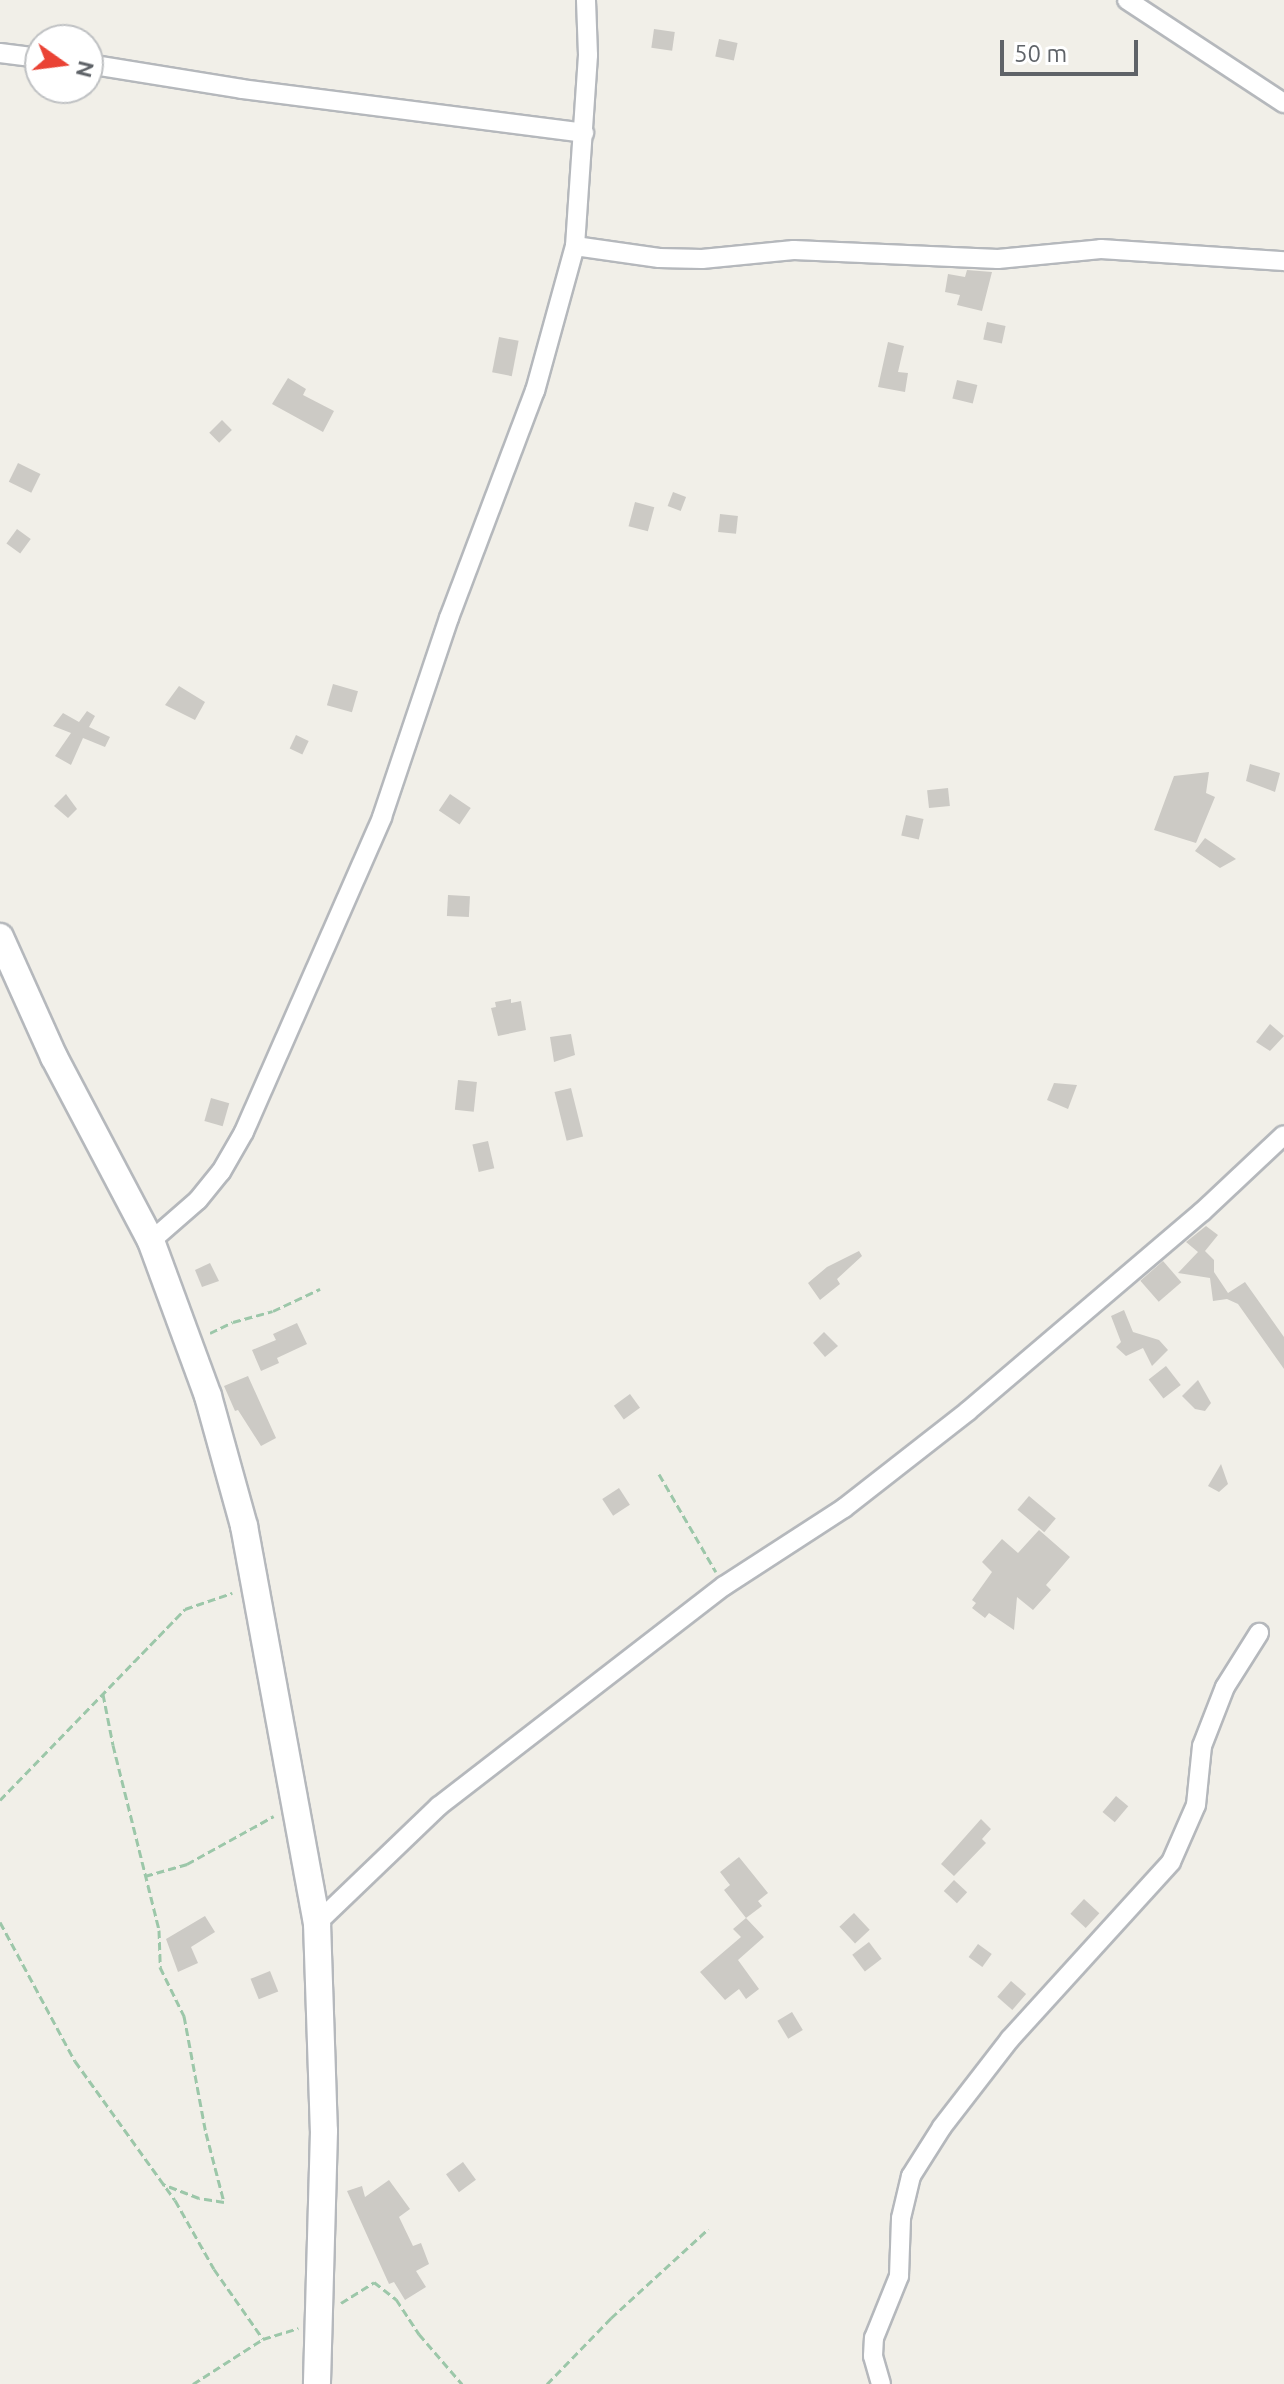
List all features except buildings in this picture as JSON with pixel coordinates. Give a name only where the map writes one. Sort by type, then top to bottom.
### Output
[{"type":"street","points":[[151,1241],[198,1200],[221,1172],[244,1132],[357,877],[409,743],[449,618],[535,391],[575,246],[584,133],[586,0]]},
{"type":"street","points":[[1127,0],[1284,103]]},
{"type":"street","points":[[0,53],[24,56]]},
{"type":"street","points":[[104,67],[257,91],[584,133]]},
{"type":"street","points":[[575,246],[643,257],[702,259],[794,250],[998,259],[1086,249],[1284,261]]},
{"type":"street","points":[[0,937],[54,1057],[151,1241],[208,1396],[244,1526],[317,1923],[324,2131],[317,2384]]},
{"type":"street","points":[[317,1923],[439,1806],[724,1586],[844,1508],[968,1411],[1202,1212],[1284,1135]]},
{"type":"street","points":[[881,2384],[873,2356],[874,2338],[897,2285],[901,2218],[911,2176],[942,2127],[1010,2039],[1171,1862],[1196,1805],[1202,1746],[1225,1687],[1259,1633]]},
{"type":"path","points":[[188,1339],[194,1341],[233,1322],[273,1311],[320,1289]]},
{"type":"path","points":[[659,1474],[724,1586]]},
{"type":"path","points":[[0,1800],[185,1609],[239,1591],[256,1597]]},
{"type":"path","points":[[103,1694],[159,1930],[160,1967],[184,2016],[206,2133],[224,2202],[199,2198],[163,2184]]},
{"type":"path","points":[[145,1876],[187,1864],[227,1844],[269,1816],[296,1815]]},
{"type":"path","points":[[0,1922],[75,2061],[163,2184],[263,2339]]},
{"type":"path","points":[[547,2384],[611,2318],[708,2229]]}]
